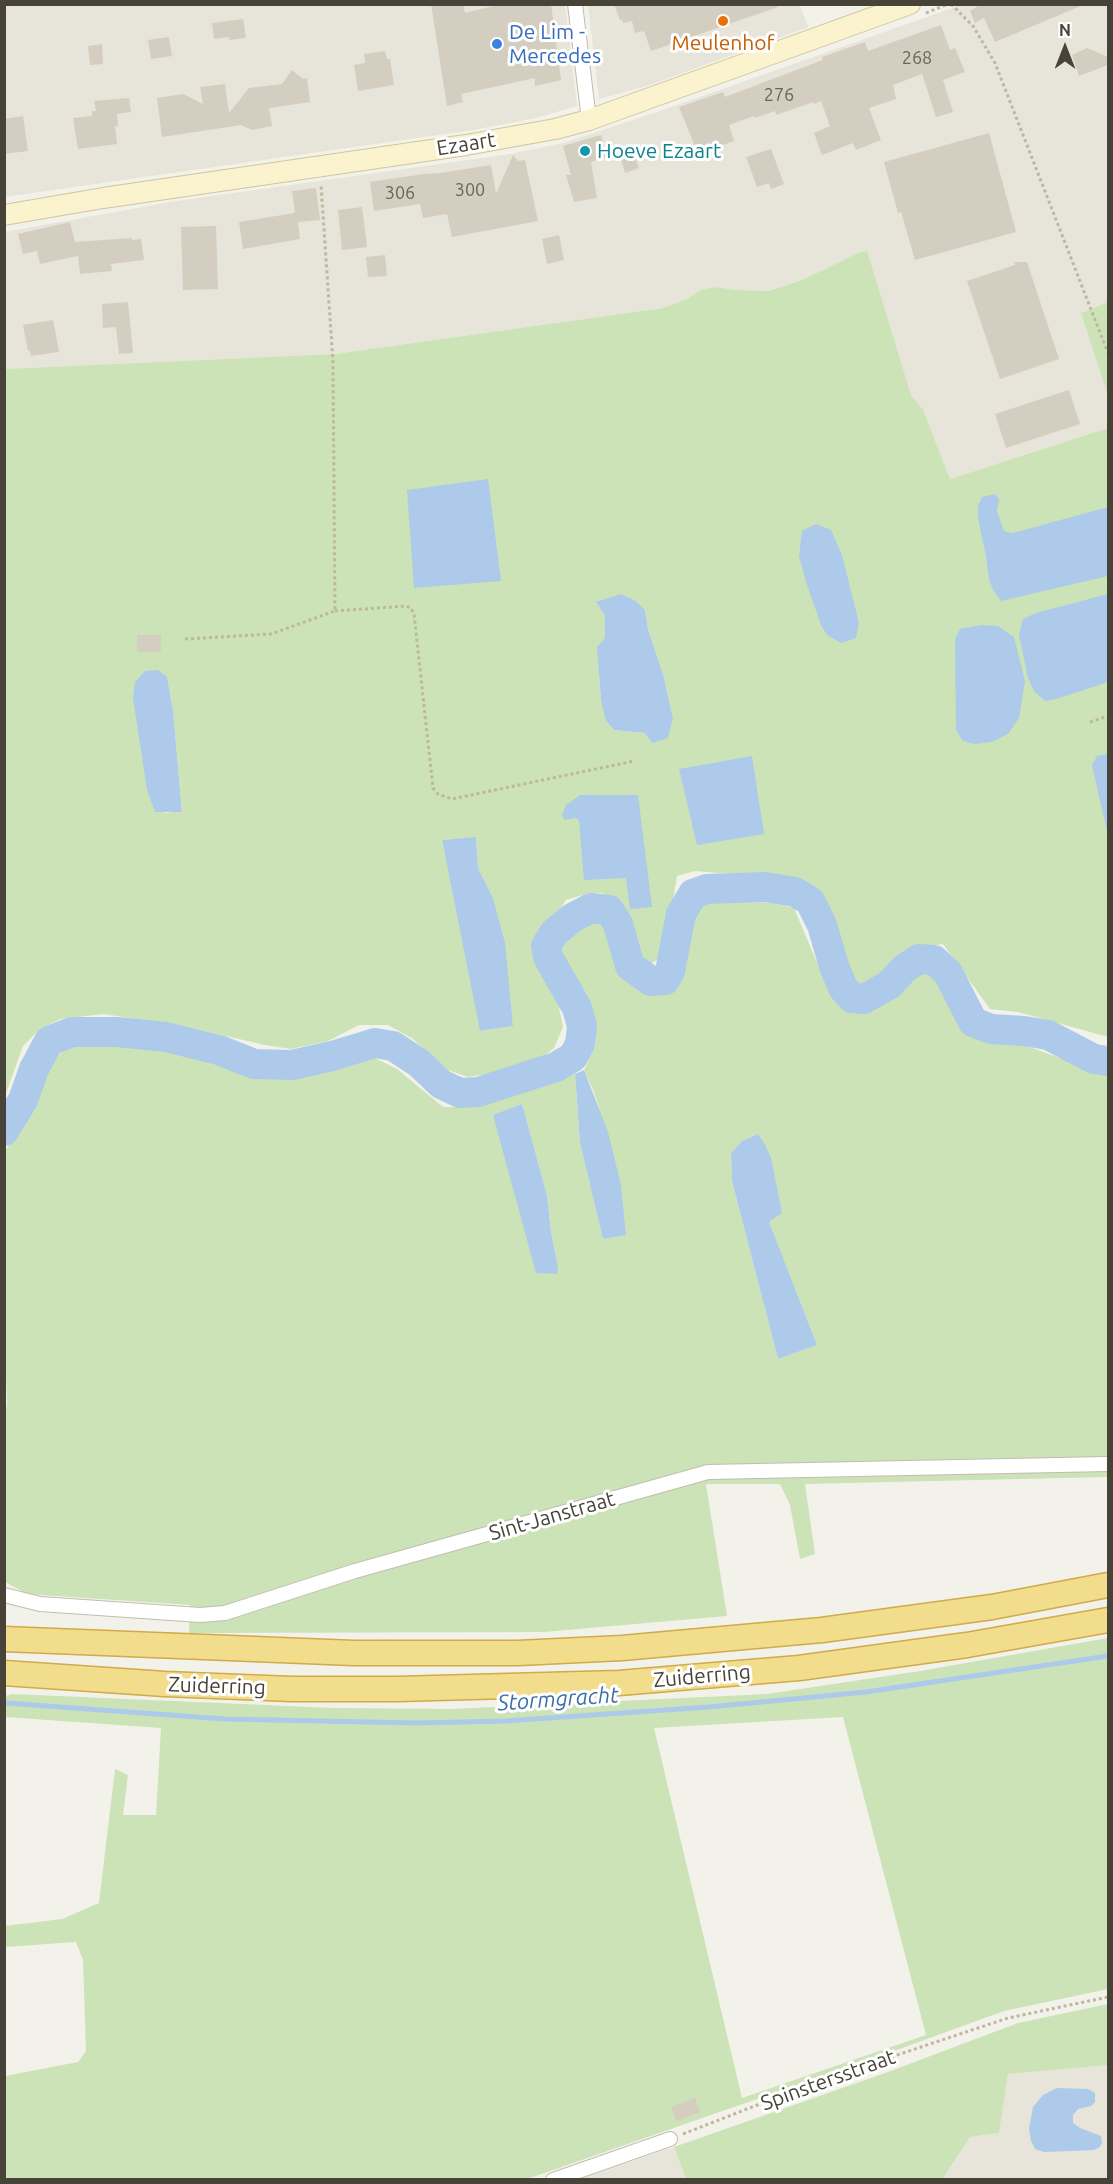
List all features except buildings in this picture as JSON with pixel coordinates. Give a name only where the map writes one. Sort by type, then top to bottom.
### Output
[{"type":"highway","name":"Zuiderring","points":[[4,1639],[354,1653],[518,1653],[588,1650],[822,1630],[992,1607],[1108,1585]]},
{"type":"highway","name":"Zuiderring","points":[[4,1673],[165,1684],[292,1689],[410,1689],[619,1683],[799,1668],[967,1645],[1108,1620]]},
{"type":"main road","name":"Ezaart","points":[[4,215],[58,204],[466,145],[555,129],[589,120],[910,4]]},
{"type":"street","points":[[575,4],[589,120]]},
{"type":"street","name":"Sint-Janstraat","points":[[4,1596],[40,1604],[200,1616],[225,1613],[355,1571],[708,1472],[1108,1464]]},
{"type":"street","points":[[553,2180],[670,2139]]},
{"type":"path","points":[[951,4],[973,26],[995,63],[1108,353]]},
{"type":"path","points":[[320,166],[333,362],[335,611]]},
{"type":"path","points":[[185,639],[271,634],[335,611],[406,606],[411,608],[414,614],[433,788],[438,794],[452,799],[634,761]]},
{"type":"path","points":[[1090,722],[1108,716]]},
{"type":"path","name":"Spinstersstraat","points":[[670,2139],[816,2082],[1008,2018],[1108,1997]]},
{"type":"shaded area","points":[[5,5],[565,5],[577,106],[536,118],[473,130],[5,197]]},
{"type":"shaded area","points":[[588,5],[799,5],[809,27],[647,86],[599,99]]},
{"type":"shaded area","points":[[961,5],[1108,5],[1108,302],[1081,313],[1108,396],[1108,428],[950,479],[923,411],[911,395],[866,251],[802,280],[769,291],[715,287],[701,290],[685,300],[663,308],[335,354],[5,369],[5,232],[170,202],[510,154],[563,143]]},
{"type":"shaded area","points":[[1108,2065],[1108,2179],[943,2180],[970,2137],[999,2133],[1008,2074]]},
{"type":"shaded area","points":[[674,2147],[686,2179],[577,2180]]},
{"type":"green space","points":[[867,251],[911,395],[923,410],[950,479],[1108,428],[1108,1037],[1018,1012],[990,1009],[943,944],[931,946],[905,961],[878,981],[854,988],[847,982],[839,944],[824,902],[814,889],[798,879],[778,875],[695,871],[677,876],[668,930],[658,959],[648,966],[638,959],[624,915],[612,899],[602,893],[586,894],[566,900],[557,913],[545,923],[531,950],[541,974],[558,1003],[563,1027],[554,1048],[536,1063],[468,1077],[448,1070],[413,1039],[388,1025],[359,1025],[328,1041],[291,1049],[178,1025],[103,1014],[61,1019],[40,1029],[23,1046],[5,1096],[5,369],[335,354],[663,308],[685,300],[701,290],[715,287],[769,291],[802,280],[858,253]],"holes":[[[596,602],[645,610],[648,629],[663,674],[673,718],[645,733],[614,730],[606,721],[601,701],[599,674],[605,638],[605,616]],[[167,677],[173,710],[182,811],[165,813]],[[476,838],[478,868],[493,898],[504,943],[513,1026],[481,1031],[442,840]]]},
{"type":"green space","points":[[1108,302],[1108,396],[1081,313]]},
{"type":"green space","points":[[725,901],[772,903],[794,908],[829,991],[853,1013],[880,1004],[908,985],[917,974],[929,972],[943,990],[970,1035],[980,1040],[1024,1045],[1096,1071],[1108,1073],[1108,1477],[805,1484],[815,1554],[800,1559],[790,1505],[780,1484],[706,1484],[727,1616],[544,1632],[189,1633],[190,1605],[27,1594],[5,1582],[4,1425],[7,1403],[5,1151],[21,1127],[55,1058],[76,1045],[164,1048],[204,1059],[229,1070],[258,1075],[295,1077],[321,1072],[350,1059],[373,1057],[397,1069],[443,1107],[467,1107],[484,1103],[575,1074],[580,1143],[603,1239],[611,1237],[599,1108],[584,1070],[595,1047],[596,1020],[562,957],[560,942],[588,919],[596,919],[605,927],[620,972],[636,985],[654,994],[669,991],[681,982],[688,931],[696,910],[709,903]],"holes":[[[522,1104],[547,1195],[558,1267],[493,1116]],[[758,1134],[763,1141],[768,1221],[817,1345],[778,1359],[732,1181],[731,1153],[742,1141]]]},
{"type":"green space","points":[[1108,1638],[1108,1989],[1004,2011],[527,2179],[5,2179],[5,2076],[78,2062],[86,2051],[83,1960],[76,1942],[5,1947],[5,1926],[62,1919],[99,1903],[115,1769],[128,1775],[123,1815],[156,1815],[161,1728],[5,1717],[5,1696],[12,1694],[334,1708],[452,1709],[767,1694],[920,1671]],"holes":[[[843,1717],[926,2035],[742,2098],[654,1728]]]},
{"type":"green space","points":[[1108,2004],[1108,2065],[1008,2074],[999,2133],[970,2137],[943,2179],[686,2179],[674,2147],[888,2072],[1018,2023]]},
{"type":"water","points":[[488,479],[501,581],[414,588],[407,490]]},
{"type":"water","points":[[995,494],[999,499],[997,511],[1004,531],[1013,533],[1108,507],[1108,576],[1001,601],[989,579],[978,519],[978,506],[982,497]]},
{"type":"water","points":[[816,524],[831,530],[842,555],[859,623],[856,638],[841,643],[827,635],[821,625],[799,556],[802,531]]},
{"type":"water","points":[[621,594],[634,600],[645,610],[648,629],[663,674],[673,718],[668,738],[652,743],[645,733],[614,730],[606,721],[601,701],[597,647],[605,638],[605,616],[596,602]]},
{"type":"water","points":[[1108,594],[1108,682],[1045,701],[1034,691],[1028,678],[1019,635],[1023,619],[1036,613]]},
{"type":"water","points":[[981,625],[998,626],[1014,637],[1025,681],[1019,718],[1008,734],[991,742],[974,744],[963,741],[956,730],[955,639],[960,629]]},
{"type":"water","points":[[158,670],[167,677],[173,710],[182,812],[155,812],[147,790],[133,698],[135,682],[145,671]]},
{"type":"water","points":[[1108,754],[1108,836],[1092,765],[1097,756]]},
{"type":"water","points":[[752,756],[764,834],[697,845],[679,769]]},
{"type":"water","points":[[580,795],[638,795],[652,907],[630,909],[626,878],[584,880],[579,820],[575,818],[565,820],[562,815],[566,805]]},
{"type":"water","points":[[476,837],[478,868],[493,898],[505,943],[513,1026],[480,1031],[442,840]]},
{"type":"water","points":[[584,1070],[608,1132],[621,1185],[626,1235],[603,1239],[580,1143],[575,1074]]},
{"type":"water","points":[[522,1104],[547,1195],[558,1267],[557,1274],[536,1273],[493,1115]]},
{"type":"water","points":[[758,1134],[771,1158],[782,1213],[769,1222],[817,1345],[778,1359],[732,1181],[731,1153],[742,1141]]},
{"type":"water","points":[[1057,2088],[1088,2089],[1095,2093],[1095,2102],[1091,2106],[1078,2109],[1073,2115],[1073,2123],[1101,2136],[1100,2147],[1094,2150],[1044,2152],[1035,2149],[1029,2128],[1033,2107],[1043,2095]]},
{"type":"waterway","points":[[4,1131],[23,1100],[34,1069],[49,1041],[72,1032],[117,1032],[166,1037],[219,1050],[254,1064],[292,1065],[375,1043],[393,1046],[419,1063],[441,1084],[460,1093],[478,1092],[556,1067],[573,1057],[580,1044],[582,1026],[577,1008],[548,957],[546,946],[554,933],[572,918],[591,908],[609,910],[618,924],[630,966],[651,981],[665,980],[670,971],[681,914],[693,894],[707,889],[765,887],[795,892],[810,901],[822,925],[843,988],[852,998],[864,999],[889,985],[905,968],[919,959],[934,960],[948,973],[973,1022],[991,1029],[1048,1035],[1094,1059],[1108,1061]]},
{"type":"waterway","name":"Stormgracht","points":[[6,1703],[224,1719],[416,1723],[505,1721],[709,1707],[866,1692],[1108,1656]]},
{"type":"place","name":"Meulenhof","points":[[723,21]]},
{"type":"place","name":"De Lim - Mercedes","points":[[497,44]]},
{"type":"place","name":"Hoeve Ezaart","points":[[585,151]]}]
